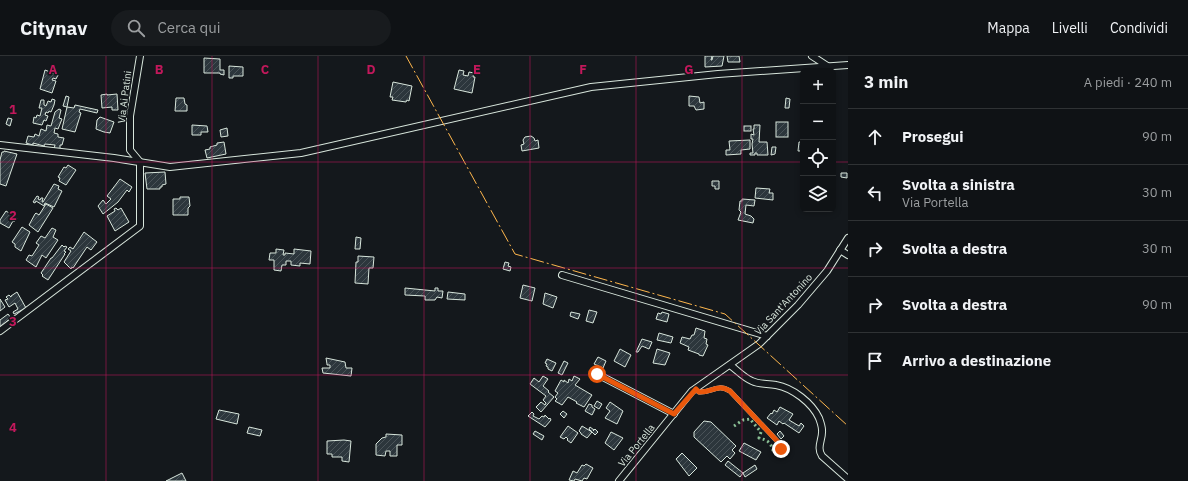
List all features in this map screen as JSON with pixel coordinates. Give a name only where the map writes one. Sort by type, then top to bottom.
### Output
[{"type":"street","name":"Via Ai Patini","points":[[140,56],[130,116],[130,150],[140,162]]},
{"type":"street","points":[[812,56],[829,67]]},
{"type":"street","points":[[0,145],[114,158],[170,167],[301,153],[591,87],[718,74],[848,65]]},
{"type":"street","points":[[0,331],[140,226],[140,162]]},
{"type":"street","name":"Via Sant'Antonino","points":[[759,344],[798,305],[827,271],[848,238]]},
{"type":"street","points":[[840,250],[848,255]]},
{"type":"street","points":[[562,275],[767,336]]},
{"type":"street","name":"Via Portella","points":[[619,481],[696,389],[759,344]]},
{"type":"street","points":[[730,365],[751,381],[760,384],[784,386],[796,392],[807,402],[819,417],[822,430],[819,452],[848,479]]},
{"type":"street","points":[[597,374],[674,414]]},
{"type":"lane","points":[[696,389],[699,392],[705,393],[719,387],[730,391],[779,443],[781,449]]},
{"type":"building","points":[[705,56],[712,56],[712,60],[713,56],[724,56],[722,66],[705,67]]},
{"type":"building","points":[[727,56],[739,56],[740,62],[728,62]]},
{"type":"building","points":[[204,58],[220,59],[220,70],[224,70],[224,75],[220,73],[204,73]]},
{"type":"building","points":[[229,66],[243,67],[243,76],[233,76],[233,78],[229,78]]},
{"type":"building","points":[[45,70],[58,75],[56,79],[53,78],[52,80],[56,81],[52,93],[40,89]]},
{"type":"building","points":[[459,70],[464,71],[463,75],[468,76],[469,72],[474,73],[473,77],[475,77],[472,93],[454,89]]},
{"type":"building","points":[[393,82],[412,86],[409,101],[392,100],[393,97],[390,97]]},
{"type":"building","points":[[117,94],[118,110],[112,110],[112,107],[102,108],[101,95]]},
{"type":"building","points":[[66,96],[69,97],[67,107],[63,106]]},
{"type":"building","points":[[689,96],[699,97],[700,103],[704,102],[704,109],[696,110],[694,106],[689,106]]},
{"type":"building","points":[[176,98],[184,98],[185,104],[187,105],[187,111],[175,111]]},
{"type":"building","points":[[786,98],[790,99],[789,108],[785,108]]},
{"type":"building","points":[[52,99],[55,100],[54,105],[51,112],[46,112],[45,115],[48,116],[46,121],[44,120],[42,125],[33,123],[34,117],[36,118],[37,115],[40,116],[42,108],[39,108],[41,100],[44,100],[44,105],[46,106],[48,101],[51,102]]},
{"type":"building","points":[[75,105],[98,110],[97,113],[80,109],[79,112],[81,113],[75,132],[62,129],[67,107],[74,108]]},
{"type":"building","points":[[59,109],[61,110],[59,118],[62,119],[58,129],[55,128],[54,133],[58,134],[58,137],[64,138],[62,145],[60,145],[60,149],[54,149],[55,145],[45,144],[44,146],[26,143],[28,136],[34,137],[35,134],[39,136],[41,129],[46,131],[47,125],[51,126],[55,112]]},
{"type":"building","points":[[100,117],[114,122],[110,133],[96,129],[97,120]]},
{"type":"building","points":[[8,118],[12,119],[10,126],[6,124]]},
{"type":"building","points":[[776,122],[788,122],[788,137],[776,137]]},
{"type":"building","points":[[192,125],[207,126],[208,132],[201,132],[201,135],[192,135]]},
{"type":"building","points":[[754,125],[760,125],[759,142],[767,142],[768,155],[757,155],[757,153],[755,153],[755,155],[750,155],[750,153],[753,153],[753,139],[751,139],[751,134],[754,135]]},
{"type":"building","points":[[744,126],[751,126],[751,131],[744,131]]},
{"type":"building","points":[[227,128],[228,136],[221,137],[220,130]]},
{"type":"building","points":[[531,136],[535,141],[538,140],[539,148],[522,151],[521,145],[524,144],[523,140],[525,137]]},
{"type":"building","points":[[750,140],[750,149],[741,150],[741,154],[726,155],[726,150],[730,150],[729,141]]},
{"type":"building","points":[[224,142],[226,154],[207,158],[205,150],[217,145],[217,143]]},
{"type":"building","points":[[799,142],[800,142],[800,151],[798,151]]},
{"type":"building","points":[[772,147],[776,147],[775,154],[771,155]]},
{"type":"building","points":[[4,151],[17,154],[6,186],[0,184],[0,160],[2,152]]},
{"type":"building","points":[[68,165],[76,170],[66,185],[59,181],[60,178],[58,177],[64,167],[66,168]]},
{"type":"building","points":[[165,172],[166,184],[162,185],[160,189],[147,189],[145,173]]},
{"type":"building","points":[[841,173],[847,173],[847,178],[841,177]]},
{"type":"building","points":[[120,179],[132,187],[129,192],[127,190],[118,202],[103,214],[98,206],[103,200],[106,204],[111,199],[107,196]]},
{"type":"building","points":[[712,181],[719,181],[719,189],[715,189],[715,186],[712,186]]},
{"type":"building","points":[[54,184],[59,186],[58,189],[62,191],[54,207],[45,203],[44,206],[36,201],[35,203],[33,202],[37,196],[40,200],[43,198],[43,202]]},
{"type":"building","points":[[756,188],[770,189],[769,193],[773,193],[773,200],[755,198]]},
{"type":"building","points":[[180,197],[189,197],[190,206],[188,208],[188,215],[173,215],[173,199],[180,199]]},
{"type":"building","points":[[742,199],[755,200],[754,206],[746,205],[745,214],[754,219],[753,223],[738,220],[741,212],[739,210],[740,201],[742,201]]},
{"type":"building","points":[[46,204],[53,208],[38,232],[29,225],[35,214],[36,213],[39,215]]},
{"type":"building","points":[[116,208],[118,210],[121,208],[129,222],[115,231],[107,216],[115,211],[114,209]]},
{"type":"building","points":[[6,211],[17,218],[14,222],[13,221],[9,228],[0,223],[0,220]]},
{"type":"building","points":[[22,227],[30,232],[21,251],[15,247],[15,244],[12,242]]},
{"type":"building","points":[[52,228],[56,230],[53,237],[58,240],[46,258],[42,255],[36,267],[26,260],[29,255],[32,256],[39,245],[36,243],[41,236],[45,238]]},
{"type":"building","points":[[84,232],[97,242],[91,250],[87,247],[71,269],[64,262],[71,251],[68,249],[70,247],[73,249]]},
{"type":"building","points":[[356,237],[361,238],[360,249],[355,249]]},
{"type":"building","points":[[62,245],[67,247],[64,251],[66,252],[48,280],[42,276],[43,275],[41,273]]},
{"type":"building","points":[[276,249],[284,250],[283,255],[285,255],[285,253],[294,254],[294,249],[311,251],[310,264],[300,263],[300,266],[291,265],[291,261],[286,261],[286,265],[282,265],[281,271],[274,270],[274,260],[269,260],[270,253],[276,253]]},
{"type":"building","points":[[358,256],[374,257],[373,268],[369,268],[368,284],[355,283],[356,262],[358,262]]},
{"type":"building","points":[[505,262],[509,263],[508,266],[511,267],[510,271],[503,269]]},
{"type":"building","points":[[523,285],[535,288],[532,301],[520,298]]},
{"type":"building","points":[[405,288],[435,291],[435,288],[438,288],[438,291],[443,291],[442,298],[437,297],[435,300],[425,300],[425,296],[405,295]]},
{"type":"building","points":[[17,292],[26,308],[14,314],[13,312],[18,309],[15,303],[9,307],[5,300],[8,299],[6,297],[9,295],[11,297]]},
{"type":"building","points":[[448,292],[465,294],[465,300],[447,299]]},
{"type":"building","points":[[545,293],[557,297],[553,308],[543,304]]},
{"type":"building","points":[[0,299],[5,307],[0,311]]},
{"type":"building","points":[[589,310],[597,312],[593,323],[586,321]]},
{"type":"building","points":[[571,312],[580,314],[578,319],[570,316]]},
{"type":"building","points":[[662,312],[669,314],[667,322],[656,319],[658,313],[661,314]]},
{"type":"building","points":[[8,314],[11,318],[0,327],[0,320]]},
{"type":"building","points":[[696,328],[705,331],[704,338],[707,339],[706,344],[708,345],[703,356],[688,350],[689,347],[680,343],[682,337],[690,339],[692,335],[694,335]]},
{"type":"building","points":[[659,333],[673,337],[671,343],[657,340]]},
{"type":"building","points":[[642,339],[652,342],[649,349],[642,346],[638,352],[636,352]]},
{"type":"building","points":[[620,349],[631,355],[625,367],[614,361]]},
{"type":"building","points":[[657,349],[670,353],[665,365],[653,363]]},
{"type":"building","points":[[598,357],[606,361],[603,368],[594,364]]},
{"type":"building","points":[[326,358],[345,362],[346,368],[352,368],[351,376],[323,373],[322,368],[330,368],[330,365],[327,365]]},
{"type":"building","points":[[547,359],[556,363],[552,371],[546,366],[547,364],[545,363]]},
{"type":"building","points":[[564,361],[568,363],[562,375],[558,373]]},
{"type":"building","points":[[543,376],[548,379],[543,386],[554,397],[541,412],[536,407],[541,402],[545,405],[546,403],[543,400],[546,396],[530,384],[534,378],[539,382]]},
{"type":"building","points":[[574,376],[580,379],[575,385],[592,395],[584,407],[568,397],[562,405],[555,401],[557,399],[555,397],[558,393],[555,391],[561,380],[568,383],[569,379],[572,381]]},
{"type":"building","points":[[597,401],[602,404],[599,409],[594,406]]},
{"type":"building","points":[[610,402],[623,411],[617,424],[605,418],[610,411],[606,408]]},
{"type":"building","points":[[589,404],[595,409],[592,415],[585,411]]},
{"type":"building","points":[[780,407],[793,414],[789,420],[799,426],[801,423],[804,426],[799,433],[784,423],[783,424],[779,421],[777,425],[767,418],[774,410],[777,412]]},
{"type":"building","points":[[219,410],[239,414],[237,424],[216,419]]},
{"type":"building","points":[[563,411],[567,414],[564,418],[560,414]]},
{"type":"building","points":[[532,412],[534,414],[533,416],[539,419],[545,415],[551,420],[545,427],[528,416]]},
{"type":"building","points":[[704,421],[711,422],[736,446],[732,450],[735,453],[730,459],[727,456],[721,462],[694,437],[694,432]]},
{"type":"building","points":[[568,426],[578,433],[571,443],[566,437],[564,439],[560,437]]},
{"type":"building","points":[[582,426],[592,432],[587,438],[579,431]]},
{"type":"building","points":[[249,427],[262,430],[260,436],[247,433]]},
{"type":"building","points":[[590,427],[598,432],[595,435],[589,429]]},
{"type":"building","points":[[535,431],[544,436],[542,440],[533,434]]},
{"type":"building","points":[[780,431],[784,436],[781,439],[777,434]]},
{"type":"building","points":[[611,432],[623,438],[614,450],[605,443]]},
{"type":"building","points":[[386,434],[402,435],[402,445],[397,445],[397,456],[390,456],[390,451],[386,451],[385,456],[376,455],[376,444],[382,438],[386,437]]},
{"type":"building","points":[[327,441],[351,441],[349,462],[342,461],[342,457],[332,457],[332,454],[327,454]]},
{"type":"building","points":[[744,443],[761,452],[756,460],[739,451]]},
{"type":"building","points":[[682,453],[697,468],[689,476],[676,459]]},
{"type":"building","points":[[728,461],[743,473],[740,477],[725,465]]},
{"type":"building","points":[[586,464],[593,468],[587,479],[584,478],[582,481],[575,479],[574,481],[569,480],[573,471],[577,473],[582,465],[584,466]]},
{"type":"building","points":[[755,465],[757,469],[745,477],[743,473]]},
{"type":"building","points":[[182,473],[186,481],[166,481]]},
{"type":"hedge","points":[[734,426],[743,420],[750,419],[761,432],[759,438],[768,442],[773,451]]},
{"type":"power","points":[[406,56],[515,254],[725,314],[848,426]]},
{"type":"route","points":[[597,374],[674,414],[692,391],[696,389],[699,392],[705,393],[719,387],[724,388],[730,391],[779,443],[781,449]]}]
